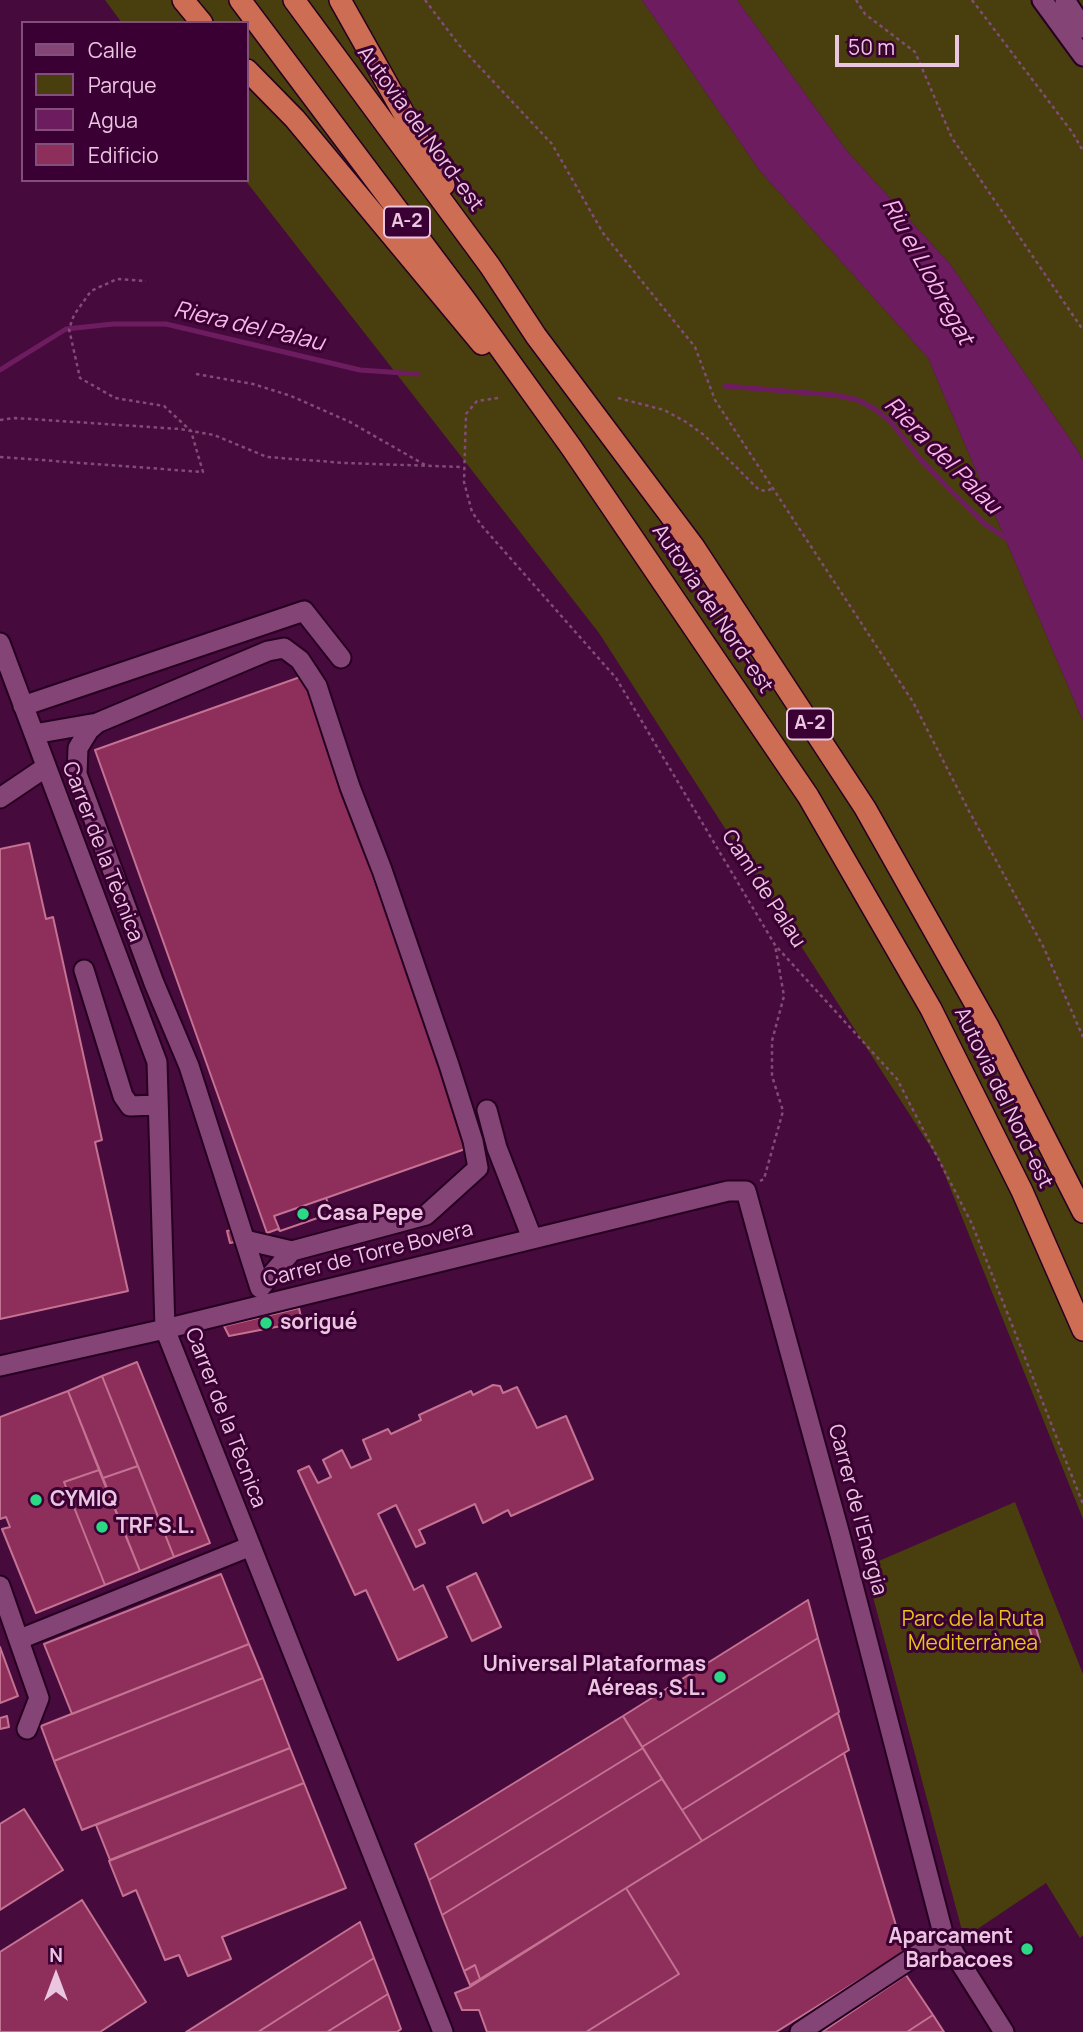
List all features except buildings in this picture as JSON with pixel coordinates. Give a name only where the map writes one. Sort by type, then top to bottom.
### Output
[{"type":"highway","points":[[183,0],[200,21]]},
{"type":"highway","name":"Autovia del Nord-est","points":[[240,0],[466,301],[571,447],[808,796],[931,1009],[1022,1191],[1083,1330]]},
{"type":"highway","name":"Autovia del Nord-est","points":[[294,0],[490,266],[536,336],[694,547],[865,808],[989,1028],[1083,1212]]},
{"type":"highway","points":[[340,0],[490,266]]},
{"type":"highway","points":[[248,71],[295,119],[440,296],[571,447]]},
{"type":"street","points":[[1042,0],[1083,56]]},
{"type":"street","points":[[1065,0],[1083,28]]},
{"type":"street","points":[[23,706],[304,611],[341,658]]},
{"type":"street","name":"Carrer de la Tècnica","points":[[0,643],[157,1062],[164,1329],[443,2032]]},
{"type":"street","points":[[34,734],[97,723],[268,651],[285,648],[300,660],[317,685],[350,787],[382,870],[453,1078],[474,1141],[478,1168],[426,1215],[292,1251],[245,1240]]},
{"type":"street","points":[[97,723],[89,730],[78,748],[77,774],[153,983],[189,1066],[262,1296]]},
{"type":"street","points":[[0,798],[46,767]]},
{"type":"street","points":[[84,970],[122,1096],[130,1106],[158,1105]]},
{"type":"street","points":[[487,1110],[497,1149],[532,1238]]},
{"type":"street","name":"Carrer de Torre Bovera","points":[[0,1366],[164,1329],[262,1296],[532,1238],[728,1191],[746,1191]]},
{"type":"street","name":"Carrer de l'Energia","points":[[746,1191],[837,1522],[944,1937],[1004,2032]]},
{"type":"street","points":[[262,1296],[292,1251]]},
{"type":"street","points":[[20,1639],[251,1546]]},
{"type":"street","points":[[0,1586],[39,1698],[27,1729]]},
{"type":"street","points":[[800,2032],[944,1937]]},
{"type":"path","points":[[425,0],[459,45],[552,144],[603,233],[695,347],[715,400],[913,702],[1044,948],[1083,1037]]},
{"type":"path","points":[[856,0],[866,14],[915,51],[952,138],[1083,330]]},
{"type":"path","points":[[972,0],[1072,132],[1083,151]]},
{"type":"path","points":[[0,457],[203,472],[191,431],[164,406],[115,398],[80,378],[69,329],[74,315],[91,291],[117,279],[146,281]]},
{"type":"path","points":[[196,374],[253,384],[291,396],[350,422],[426,465]]},
{"type":"path","name":"Camí de Palau","points":[[498,398],[477,401],[466,414],[464,482],[472,512],[616,678],[775,945],[897,1079],[972,1224],[1083,1504]]},
{"type":"path","points":[[618,398],[664,410],[686,422],[704,435],[759,490],[767,491],[773,488]]},
{"type":"path","points":[[0,420],[15,418],[191,431],[214,435],[267,457],[465,467]]},
{"type":"path","points":[[746,1191],[764,1179],[783,1111],[772,1076],[772,1041],[784,996],[775,945]]},
{"type":"green space","points":[[105,0],[642,0],[760,171],[928,358],[1083,721],[1083,1519],[939,1160],[599,633],[247,182],[248,21],[121,21]]},
{"type":"green space","points":[[737,0],[1083,0],[1083,461],[950,264],[846,150]]},
{"type":"green space","name":"Parc de la Ruta Mediterrànea","points":[[1015,1502],[1083,1674],[1083,1935],[1080,1938],[1046,1883],[964,1938],[865,1567]]},
{"type":"water","name":"Riu el Llobregat","points":[[642,0],[737,0],[846,150],[950,264],[1078,451],[1083,461],[1083,721],[928,358],[760,171]]},
{"type":"waterway","name":"Riera del Palau","points":[[0,370],[66,329],[113,324],[166,324],[360,370],[418,374]]},
{"type":"waterway","name":"Riera del Palau","points":[[725,386],[835,395],[858,400],[875,409],[890,421],[921,460],[950,490],[985,524],[1010,541]]},
{"type":"place","name":"Casa Pepe","points":[[303,1214]]},
{"type":"place","name":"sorigué","points":[[266,1323]]},
{"type":"place","name":"CYMIQ","points":[[36,1500]]},
{"type":"place","name":"TRF S.L.","points":[[102,1527]]},
{"type":"place","name":"Universal Plataformas Aéreas, S.L.","points":[[720,1677]]},
{"type":"place","name":"Aparcament Barbacoes","points":[[1027,1949]]}]
